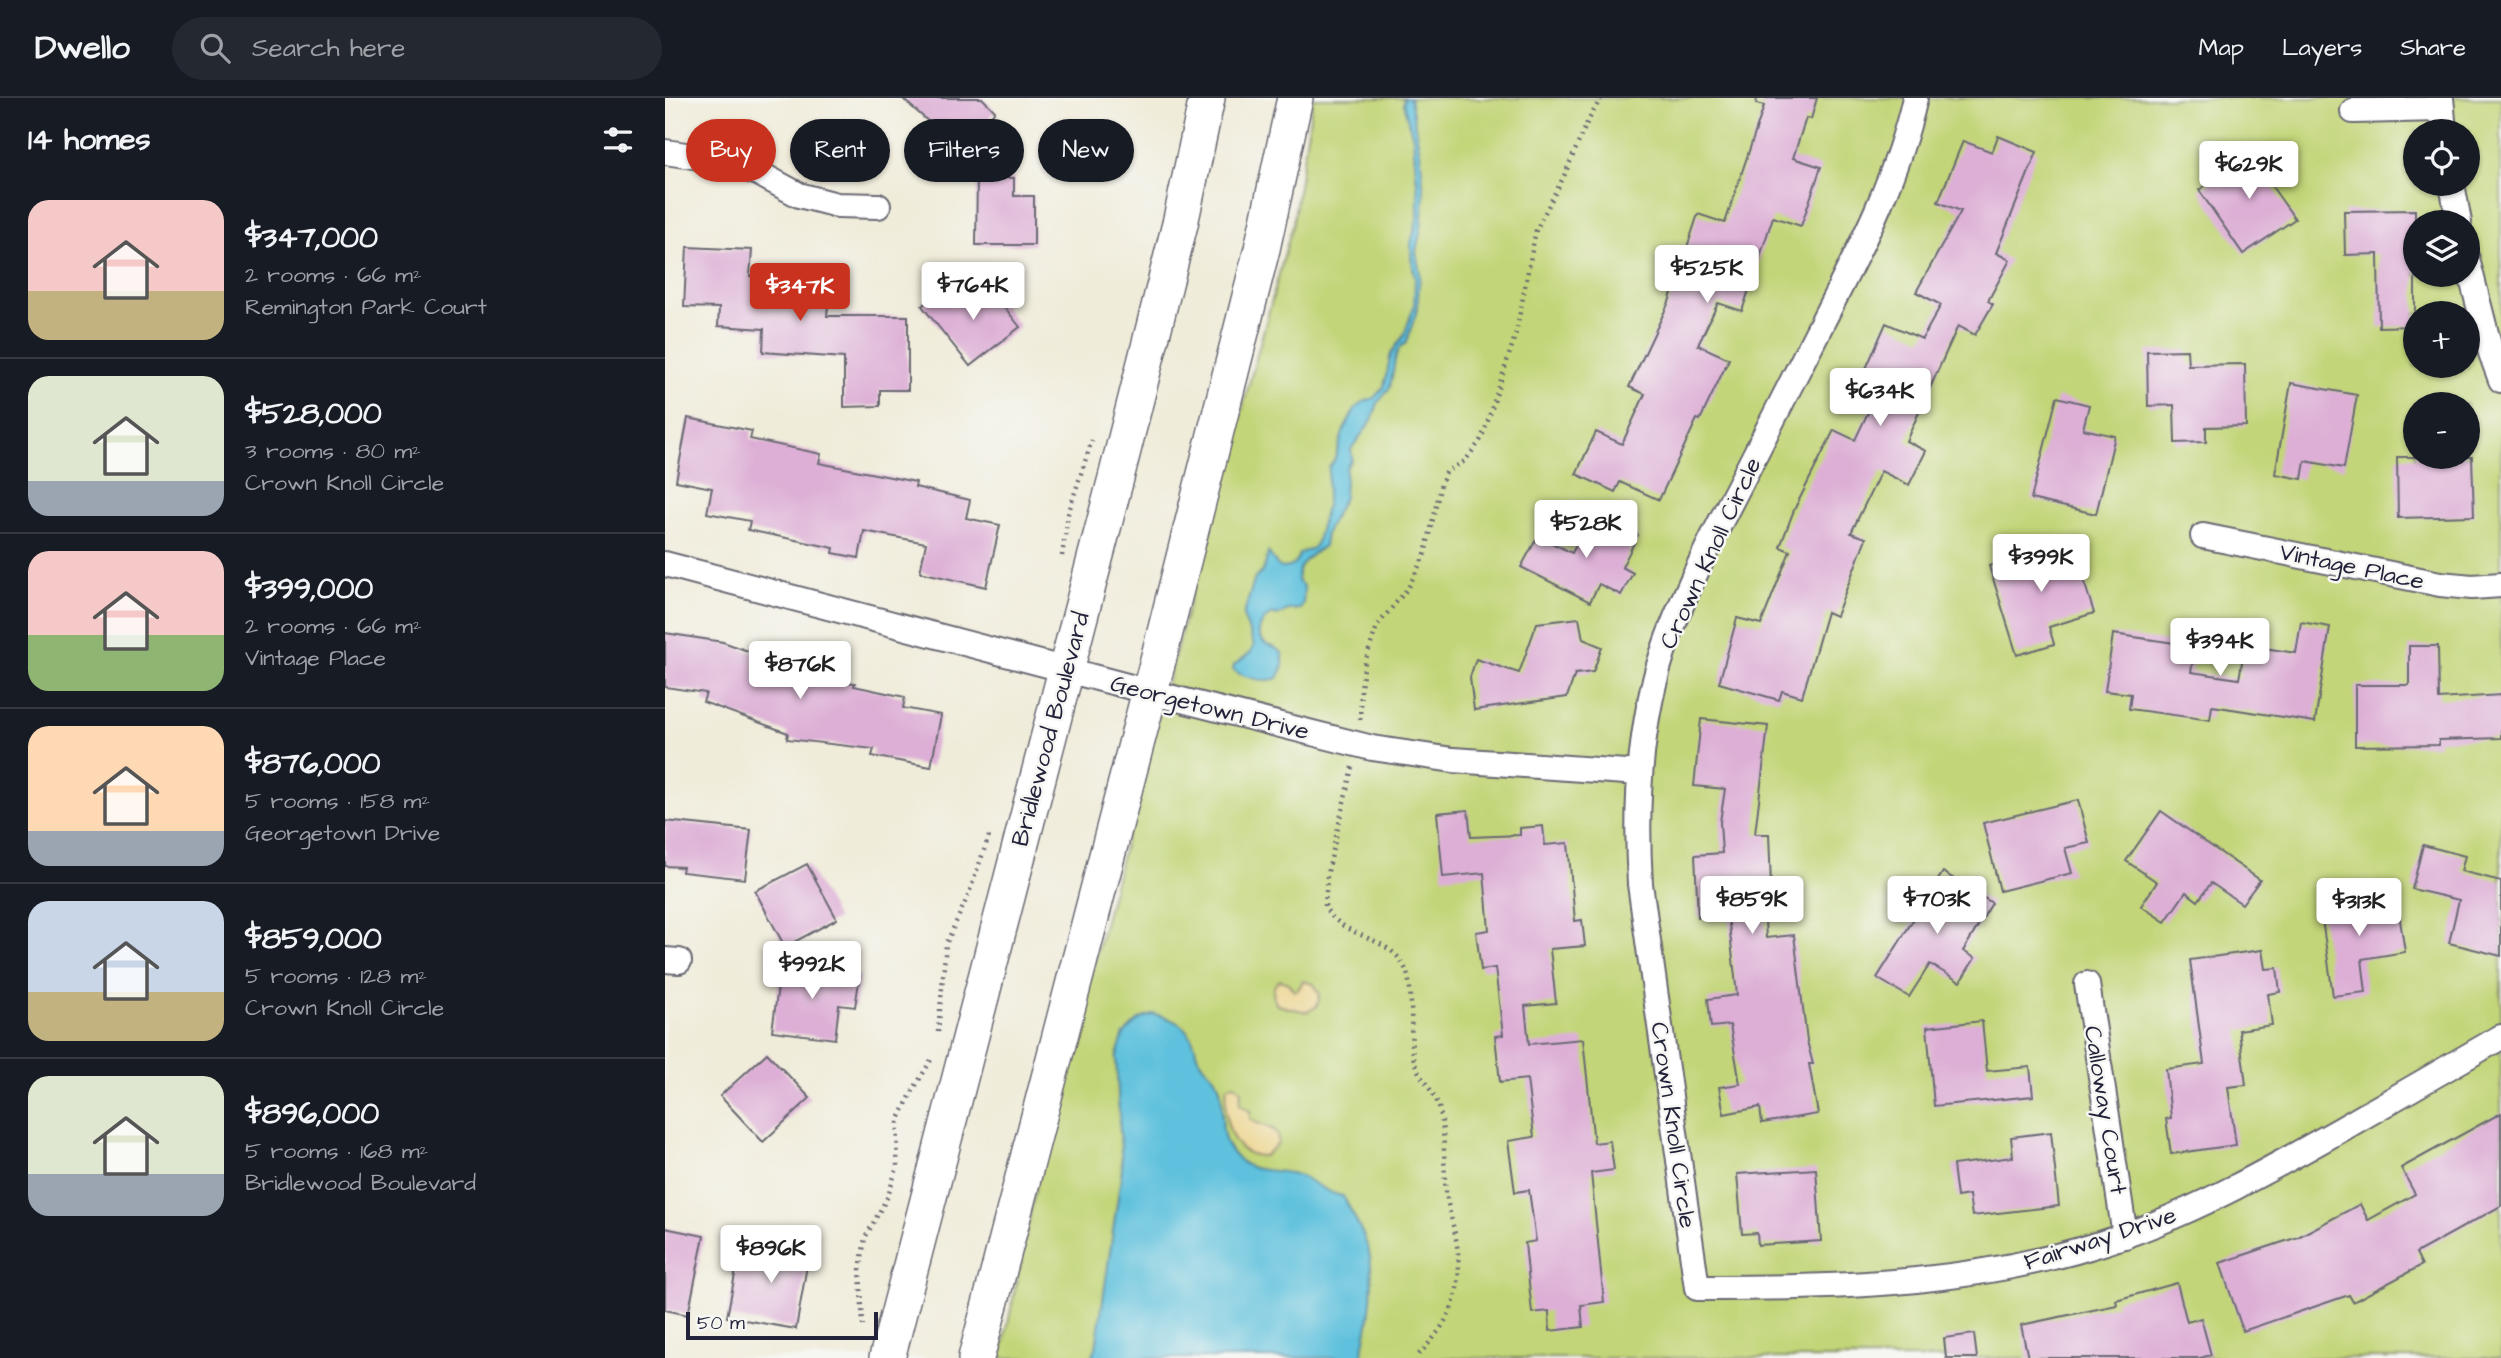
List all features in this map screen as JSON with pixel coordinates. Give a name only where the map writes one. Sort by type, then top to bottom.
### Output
[{"type":"main road","name":"Bridlewood Boulevard","points":[[887,1358],[1180,224],[1207,98]]},
{"type":"main road","points":[[975,1358],[1150,692],[1262,248],[1295,98]]},
{"type":"street","name":"Crown Knoll Circle","points":[[1697,1288],[1640,884],[1637,827],[1640,773],[1648,711],[1668,638],[1718,526],[1863,242],[1897,161],[1915,98]]},
{"type":"street","points":[[2353,111],[2442,113]]},
{"type":"street","points":[[665,152],[720,160],[758,173],[799,195],[837,205],[878,206]]},
{"type":"street","points":[[2474,287],[2491,353],[2501,380]]},
{"type":"street","name":"Vintage Place","points":[[2203,536],[2440,584],[2472,587],[2501,585]]},
{"type":"street","name":"Georgetown Drive","points":[[665,564],[1357,744],[1453,760],[1640,773]]},
{"type":"street","name":"Calloway Court","points":[[2087,984],[2125,1236]]},
{"type":"street","name":"Fairway Drive","points":[[1697,1288],[1815,1288],[1953,1277],[2028,1263],[2125,1236],[2248,1182],[2501,1037]]},
{"type":"green space","points":[[1313,98],[2501,98],[2501,1358],[1001,1358],[1034,1196],[1145,765],[1293,223]]},
{"type":"sand","points":[[1280,980],[1288,983],[1294,991],[1298,990],[1303,981],[1314,984],[1320,995],[1317,1006],[1307,1012],[1277,1005],[1273,991]]},
{"type":"sand","points":[[1234,1084],[1241,1090],[1240,1105],[1250,1111],[1250,1119],[1273,1129],[1278,1137],[1278,1144],[1264,1156],[1252,1154],[1235,1142],[1227,1122],[1226,1110],[1227,1087]]},
{"type":"water","points":[[1404,98],[1410,98],[1421,158],[1424,196],[1416,251],[1420,274],[1417,310],[1406,343],[1396,355],[1390,387],[1378,403],[1372,420],[1351,449],[1352,459],[1346,468],[1344,497],[1326,533],[1324,546],[1305,560],[1299,570],[1298,581],[1304,587],[1303,604],[1300,609],[1288,610],[1277,616],[1272,614],[1264,620],[1260,628],[1259,636],[1262,640],[1282,653],[1281,672],[1278,678],[1273,679],[1249,677],[1233,670],[1234,665],[1250,653],[1254,645],[1243,616],[1255,578],[1263,570],[1268,552],[1279,567],[1286,568],[1297,561],[1299,554],[1313,548],[1317,542],[1326,506],[1329,467],[1334,461],[1344,430],[1355,409],[1362,402],[1374,398],[1384,387],[1391,353],[1404,335],[1414,306],[1415,278],[1411,243],[1418,216],[1418,195],[1413,138]]},
{"type":"water","points":[[1154,1014],[1173,1020],[1183,1027],[1191,1037],[1197,1056],[1216,1080],[1222,1100],[1225,1138],[1234,1155],[1249,1166],[1295,1174],[1331,1193],[1343,1196],[1365,1239],[1371,1266],[1370,1312],[1361,1358],[1091,1358],[1096,1348],[1122,1169],[1116,1058],[1124,1034],[1140,1019]]},
{"type":"building","points":[[902,98],[982,98],[995,111],[988,119],[925,119]]},
{"type":"building","points":[[1757,98],[1817,98],[1811,119],[1806,118],[1793,158],[1821,167],[1801,226],[1773,217],[1742,311],[1718,303],[1698,345],[1729,359],[1659,500],[1620,482],[1615,492],[1576,474],[1596,432],[1622,444],[1645,394],[1629,387],[1669,302],[1698,214],[1725,223],[1764,106],[1756,104]]},
{"type":"building","points":[[1998,136],[2037,152],[1996,253],[2010,260],[1988,301],[1993,304],[1975,335],[1958,326],[1906,441],[1926,451],[1909,485],[1881,471],[1851,533],[1866,538],[1836,616],[1827,612],[1802,697],[1782,691],[1779,700],[1719,683],[1737,618],[1761,624],[1790,551],[1780,547],[1794,510],[1834,430],[1855,440],[1872,404],[1854,396],[1886,323],[1922,339],[1941,305],[1916,292],[1961,211],[1938,202],[1963,141],[1992,152]]},
{"type":"building","points":[[2258,150],[2266,150],[2281,171],[2268,181],[2295,219],[2243,254],[2199,190]]},
{"type":"building","points":[[977,182],[1014,182],[1014,196],[1034,196],[1034,245],[976,245]]},
{"type":"building","points":[[2403,210],[2403,287],[2415,287],[2415,301],[2403,301],[2403,326],[2379,327],[2378,254],[2345,255],[2344,211]]},
{"type":"building","points":[[687,247],[752,250],[750,276],[801,280],[800,303],[828,305],[827,316],[908,316],[908,390],[880,390],[880,406],[844,407],[844,358],[763,352],[764,329],[718,326],[719,308],[684,307]]},
{"type":"building","points":[[984,281],[1020,327],[970,366],[922,306],[941,291],[952,306]]},
{"type":"building","points":[[2187,350],[2188,365],[2245,364],[2246,426],[2206,427],[2206,442],[2175,443],[2174,405],[2148,406],[2147,351]]},
{"type":"building","points":[[2291,383],[2357,395],[2344,468],[2305,461],[2302,479],[2275,474]]},
{"type":"building","points":[[2057,397],[2089,405],[2083,429],[2115,436],[2096,514],[2031,499]]},
{"type":"building","points":[[688,418],[752,431],[750,439],[821,454],[819,463],[916,482],[915,487],[970,500],[966,518],[1000,525],[986,587],[920,572],[926,543],[864,531],[859,558],[833,553],[834,548],[748,530],[750,521],[707,513],[712,488],[676,481]]},
{"type":"building","points":[[2397,457],[2403,457],[2403,469],[2472,469],[2474,516],[2398,518]]},
{"type":"building","points":[[1593,512],[1638,535],[1622,567],[1633,573],[1621,595],[1599,584],[1590,602],[1521,567],[1538,536],[1572,553]]},
{"type":"building","points":[[2071,540],[2094,613],[2049,627],[2054,644],[2017,655],[1989,566]]},
{"type":"building","points":[[1579,618],[1583,639],[1602,647],[1593,672],[1575,674],[1567,697],[1474,710],[1470,677],[1476,659],[1519,673],[1537,623]]},
{"type":"building","points":[[2301,622],[2330,627],[2315,722],[2212,706],[2210,720],[2129,709],[2131,694],[2105,691],[2113,634],[2195,646],[2191,672],[2239,679],[2245,645],[2296,653]]},
{"type":"building","points":[[665,633],[723,642],[784,664],[781,674],[855,683],[854,686],[905,697],[903,708],[941,715],[931,767],[872,756],[874,749],[787,739],[788,733],[703,702],[706,693],[665,687]]},
{"type":"building","points":[[2409,646],[2438,646],[2439,699],[2501,695],[2501,738],[2439,740],[2439,745],[2355,746],[2355,685],[2409,685]]},
{"type":"building","points":[[1701,719],[1768,726],[1755,834],[1769,834],[1771,886],[1763,886],[1766,938],[1794,935],[1807,1041],[1813,1064],[1809,1064],[1818,1114],[1762,1123],[1760,1107],[1724,1114],[1719,1087],[1740,1084],[1730,1025],[1711,1027],[1708,999],[1737,995],[1728,915],[1698,917],[1695,855],[1722,853],[1720,822],[1725,789],[1694,786]]},
{"type":"building","points":[[2078,800],[2089,843],[2065,848],[2072,873],[2000,891],[1983,823]]},
{"type":"building","points":[[1468,810],[1471,837],[1520,835],[1520,828],[1543,826],[1545,845],[1568,843],[1575,921],[1582,920],[1585,946],[1550,949],[1556,1003],[1525,1006],[1529,1044],[1583,1039],[1594,1143],[1610,1141],[1614,1170],[1591,1173],[1604,1302],[1581,1305],[1583,1327],[1550,1331],[1549,1311],[1532,1313],[1525,1243],[1536,1241],[1529,1190],[1515,1192],[1508,1141],[1534,1137],[1527,1079],[1500,1082],[1495,1036],[1503,1035],[1495,968],[1481,970],[1476,932],[1489,930],[1484,873],[1443,877],[1437,813]]},
{"type":"building","points":[[2161,811],[2260,880],[2242,904],[2211,883],[2198,901],[2186,892],[2165,922],[2141,906],[2157,882],[2126,861]]},
{"type":"building","points":[[665,821],[751,830],[745,879],[682,872],[683,867],[665,866]]},
{"type":"building","points":[[2423,845],[2465,856],[2461,871],[2501,881],[2501,956],[2449,943],[2459,900],[2412,889]]},
{"type":"building","points":[[807,864],[837,919],[785,947],[755,891]]},
{"type":"building","points":[[1943,872],[1992,903],[1963,951],[1975,958],[1960,982],[1930,964],[1909,997],[1877,978]]},
{"type":"building","points":[[2396,894],[2405,952],[2362,959],[2366,992],[2333,996],[2320,905]]},
{"type":"building","points":[[2262,950],[2265,969],[2277,968],[2280,992],[2268,994],[2272,1025],[2239,1030],[2246,1085],[2228,1087],[2236,1145],[2171,1154],[2166,1119],[2171,1118],[2166,1069],[2204,1064],[2190,960]]},
{"type":"building","points":[[781,965],[860,975],[855,1007],[839,1005],[835,1039],[772,1031]]},
{"type":"building","points":[[1982,1021],[1987,1071],[2030,1067],[2033,1096],[1934,1106],[1927,1027]]},
{"type":"building","points":[[767,1053],[810,1098],[763,1142],[720,1096]]},
{"type":"building","points":[[2501,1113],[2501,1206],[2416,1253],[2422,1265],[2353,1302],[2349,1295],[2243,1331],[2220,1263],[2298,1237],[2360,1204],[2368,1220],[2415,1194],[2401,1168]]},
{"type":"building","points":[[2051,1132],[2059,1206],[1972,1216],[1969,1195],[1957,1197],[1953,1165],[2013,1157],[2011,1137]]},
{"type":"building","points":[[1816,1169],[1821,1241],[1758,1245],[1757,1233],[1742,1234],[1737,1174]]},
{"type":"building","points":[[665,1228],[704,1236],[688,1315],[665,1310]]},
{"type":"building","points":[[780,1237],[811,1242],[796,1329],[727,1317],[739,1253],[776,1259]]},
{"type":"building","points":[[2177,1283],[2187,1322],[2201,1318],[2211,1355],[2200,1358],[2028,1358],[2021,1325],[2117,1305],[2116,1300]]},
{"type":"building","points":[[1974,1334],[1977,1358],[1946,1358],[1944,1338]]}]
